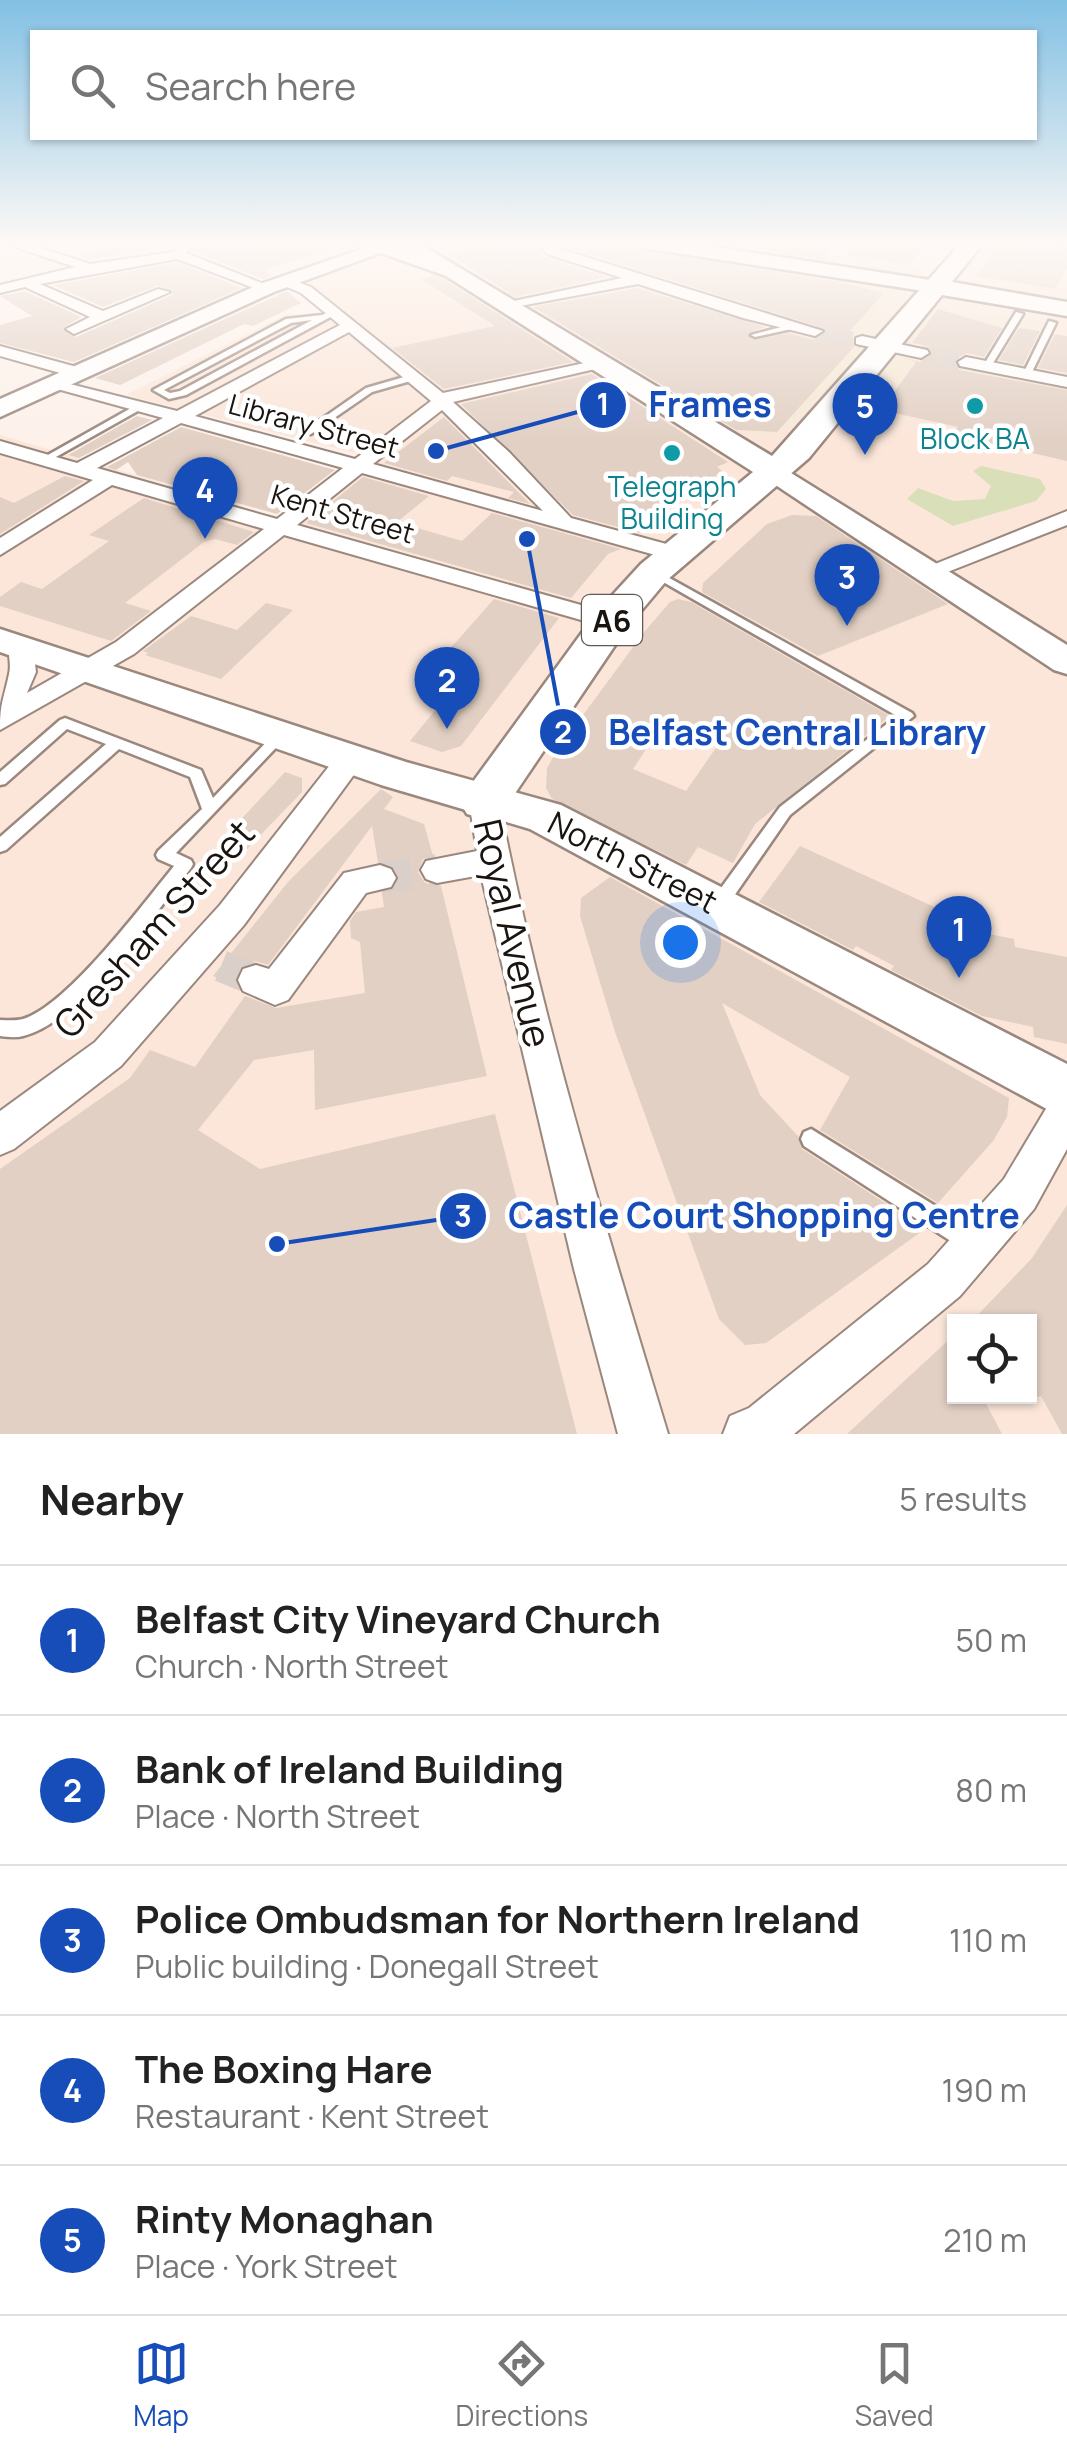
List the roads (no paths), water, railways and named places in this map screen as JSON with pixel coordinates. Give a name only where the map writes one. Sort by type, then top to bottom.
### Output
[{"type":"main road","points":[[0,410],[221,309]]},
{"type":"main road","points":[[514,309],[776,472],[1067,662]]},
{"type":"main road","points":[[1014,309],[1020,311]]},
{"type":"main road","points":[[918,310],[1020,311],[1060,316]]},
{"type":"main road","name":"Royal Avenue","points":[[484,801],[611,621],[663,563],[776,472],[808,438],[874,344],[918,310]]},
{"type":"main road","points":[[723,440],[808,438]]},
{"type":"main road","points":[[736,504],[797,502],[831,510]]},
{"type":"main road","name":"North Street","points":[[10,643],[350,758],[545,817],[718,905],[1067,1093]]},
{"type":"street","points":[[85,309],[103,317]]},
{"type":"street","points":[[74,330],[120,309]]},
{"type":"street","points":[[323,309],[350,326],[440,402],[536,489],[560,518]]},
{"type":"street","points":[[737,309],[815,331]]},
{"type":"street","points":[[79,470],[350,326]]},
{"type":"street","points":[[874,344],[921,353]]},
{"type":"street","name":"Library Street","points":[[4,356],[140,406],[560,518],[663,563]]},
{"type":"street","points":[[2,720],[125,648],[440,402],[602,362]]},
{"type":"street","points":[[966,362],[1005,375],[1027,374],[1067,382]]},
{"type":"street","name":"Kent Street","points":[[0,448],[611,621]]},
{"type":"street","points":[[0,548],[110,478]]},
{"type":"street","points":[[927,572],[1067,517]]},
{"type":"street","points":[[2,720],[22,672],[10,643]]},
{"type":"street","name":"Gresham Street","points":[[0,1134],[108,1054],[208,961],[350,758]]},
{"type":"street","name":"Royal Avenue","points":[[484,801],[493,862],[596,1269],[643,1434]]},
{"type":"street","points":[[436,870],[493,862]]},
{"type":"street","points":[[256,980],[275,988],[356,882],[380,878]]},
{"type":"street","points":[[748,1434],[766,1425],[944,1280],[1020,1194],[1067,1110]]},
{"type":"lane","points":[[1000,315],[1020,311]]},
{"type":"lane","points":[[987,366],[1020,311]]},
{"type":"lane","points":[[327,314],[307,324],[303,332],[183,393],[170,396],[157,390],[289,321],[327,314]]},
{"type":"lane","points":[[1027,374],[1060,316]]},
{"type":"lane","points":[[755,336],[793,326]]},
{"type":"lane","points":[[308,432],[369,390],[411,378]]},
{"type":"lane","points":[[44,460],[140,406]]},
{"type":"lane","points":[[663,563],[907,716],[785,811],[718,905]]},
{"type":"lane","points":[[0,780],[64,724],[196,774],[210,810]]},
{"type":"lane","points":[[0,1028],[24,1028],[46,1018],[85,982],[185,864],[164,855],[282,734]]},
{"type":"lane","points":[[0,846],[117,743]]},
{"type":"lane","points":[[811,1139],[976,1244]]},
{"type":"tunnel","points":[[815,331],[862,341]]},
{"type":"tunnel","points":[[921,353],[966,362]]},
{"type":"tunnel","points":[[380,878],[437,870]]},
{"type":"tunnel","points":[[221,966],[256,980]]},
{"type":"place","name":"Block BA","points":[[975,406]]},
{"type":"place","name":"Frames","points":[[436,451]]},
{"type":"place","name":"Telegraph Building","points":[[672,453]]},
{"type":"place","name":"Rinty Monaghan","points":[[865,455]]},
{"type":"place","name":"The Boxing Hare","points":[[205,539]]},
{"type":"place","name":"Belfast Central Library","points":[[527,539]]},
{"type":"place","name":"Police Ombudsman for Northern Ireland","points":[[847,626]]},
{"type":"place","name":"Bank of Ireland Building","points":[[447,729]]},
{"type":"place","name":"Belfast City Vineyard Church","points":[[959,978]]},
{"type":"place","name":"Castle Court Shopping Centre","points":[[277,1244]]}]
